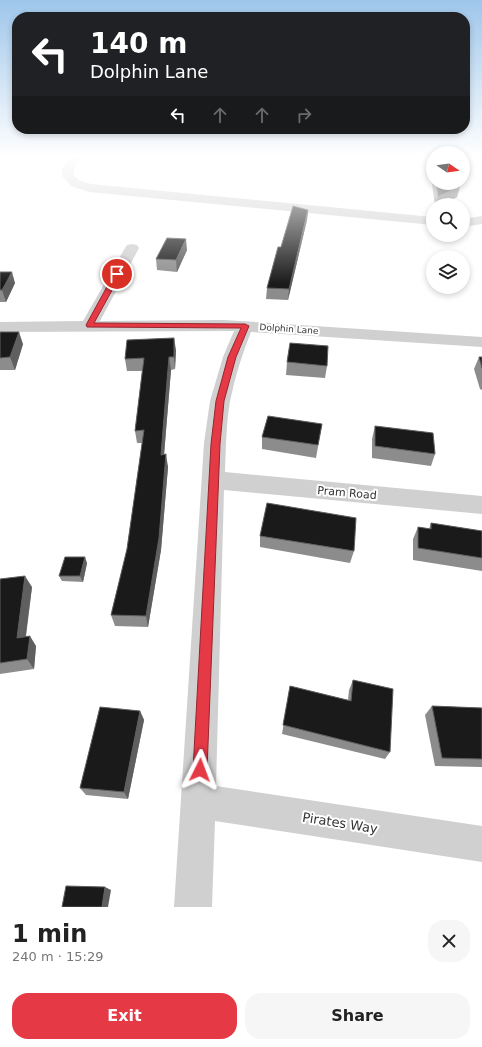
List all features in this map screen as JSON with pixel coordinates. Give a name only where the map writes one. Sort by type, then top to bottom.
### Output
[{"type":"street","points":[[207,199],[426,220]]},
{"type":"street","points":[[470,222],[482,220]]},
{"type":"street","points":[[89,325],[132,248]]},
{"type":"street","name":"Dolphin Lane","points":[[0,327],[89,325],[245,326],[482,342]]},
{"type":"street","points":[[193,907],[213,480],[220,401],[232,357],[245,326]]},
{"type":"street","name":"Pram Road","points":[[213,480],[482,505]]},
{"type":"street","name":"Pirates Way","points":[[199,801],[482,844]]},
{"type":"building","points":[[293,206],[308,210],[289,289],[267,288],[278,247],[281,247]]},
{"type":"building","points":[[167,238],[186,239],[176,260],[156,259]]},
{"type":"building","points":[[0,272],[12,272],[2,290],[0,290]]},
{"type":"building","points":[[0,332],[19,332],[10,357],[0,358]]},
{"type":"building","points":[[174,338],[174,357],[169,357],[161,455],[166,454],[159,538],[146,616],[111,615],[127,549],[144,430],[135,431],[144,358],[125,359],[127,340]]},
{"type":"building","points":[[290,343],[328,346],[327,366],[287,362]]},
{"type":"building","points":[[479,357],[482,357],[482,368]]},
{"type":"building","points":[[268,416],[322,424],[318,445],[262,437]]},
{"type":"building","points":[[375,426],[433,433],[435,454],[375,446]]},
{"type":"building","points":[[267,503],[356,518],[354,551],[260,536]]},
{"type":"building","points":[[431,523],[482,531],[482,558],[418,548],[418,527],[431,529]]},
{"type":"building","points":[[65,557],[85,557],[80,576],[59,576]]},
{"type":"building","points":[[25,576],[17,638],[30,636],[27,659],[0,663],[0,579]]},
{"type":"building","points":[[353,680],[393,689],[390,752],[283,725],[290,686],[351,701]]},
{"type":"building","points":[[432,706],[482,708],[482,759],[442,758]]},
{"type":"building","points":[[100,707],[140,711],[124,792],[80,788]]},
{"type":"building","points":[[66,886],[105,887],[102,907],[62,907]]},
{"type":"route","points":[[117,274],[89,325],[245,326],[232,357],[225,381],[220,401],[215,444],[200,770]]}]
